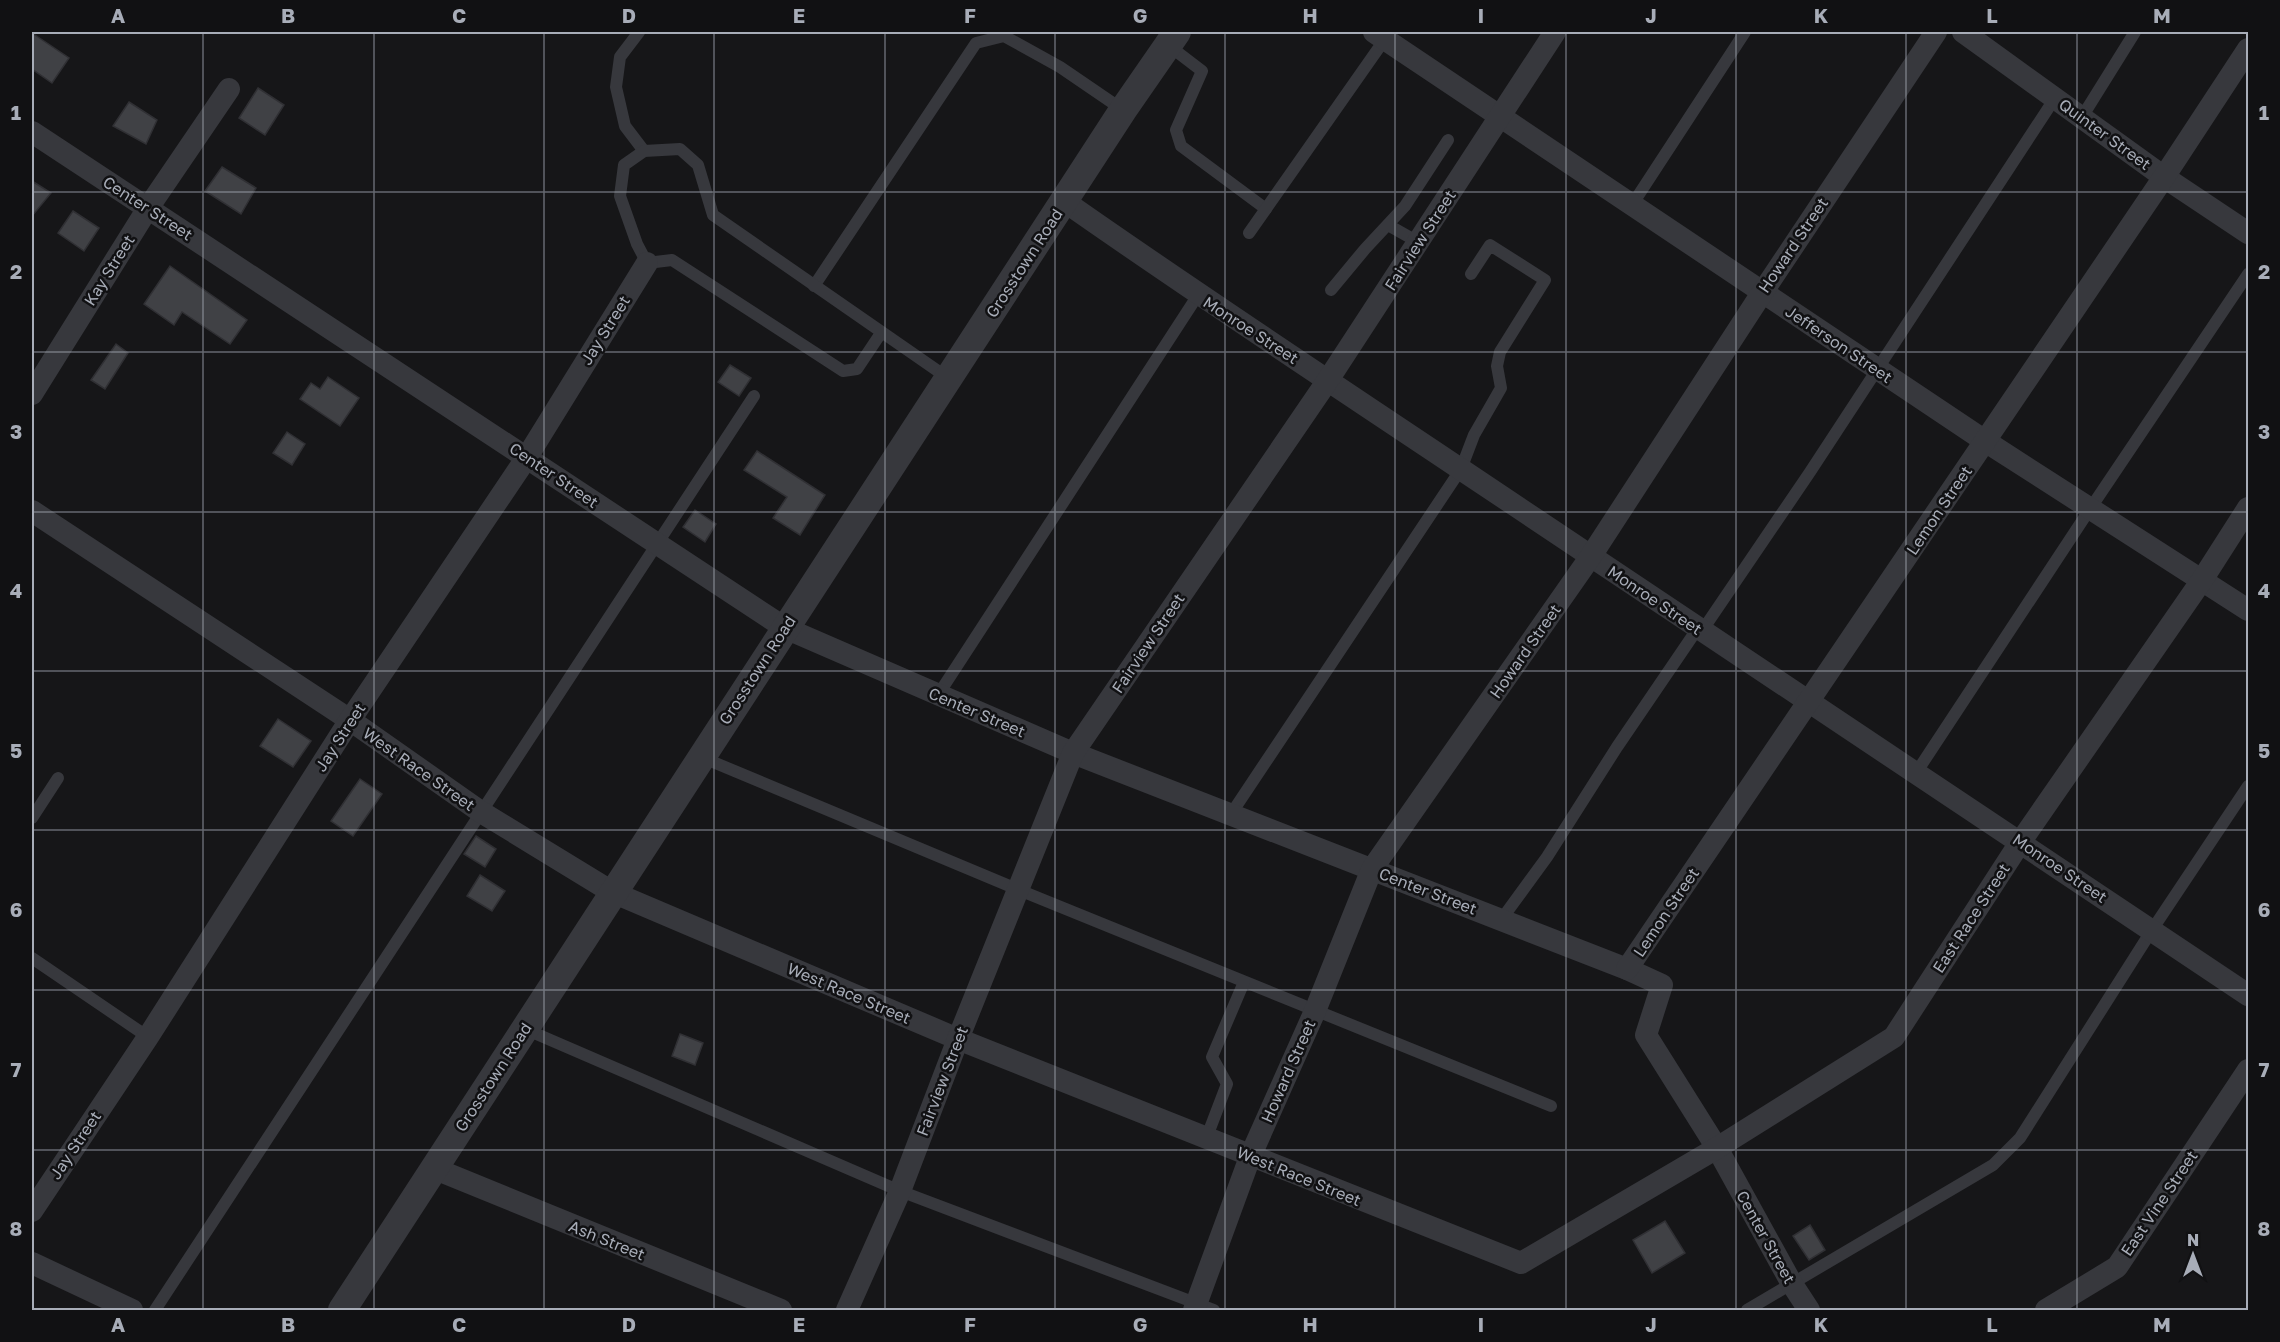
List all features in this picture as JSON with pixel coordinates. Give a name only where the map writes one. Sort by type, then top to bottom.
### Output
[{"type":"street","name":"Fairview Street","points":[[847,1311],[900,1191],[958,1039],[1073,753],[1328,380],[1555,32]]},
{"type":"street","name":"Howard Street","points":[[1202,1308],[1250,1156],[1315,1011],[1372,869],[1591,556],[1762,293],[1936,32]]},
{"type":"street","name":"Quinter Street","points":[[1964,32],[2164,177],[2248,233]]},
{"type":"street","name":"Jefferson Street","points":[[1379,35],[1876,369],[2248,610]]},
{"type":"street","name":"Grosstown Road","points":[[343,1310],[612,892],[1172,38]]},
{"type":"street","name":"Lemon Street","points":[[1628,969],[2164,177],[2248,49]]},
{"type":"street","name":"Kay Street","points":[[32,394],[148,208],[229,89]]},
{"type":"street","name":"Center Street","points":[[32,132],[785,628],[1073,753],[1628,969],[1662,985],[1646,1035],[1717,1148],[1809,1311]]},
{"type":"street","name":"Monroe Street","points":[[1064,201],[1198,295],[2248,994]]},
{"type":"street","name":"Jay Street","points":[[32,1211],[148,1037],[350,720],[527,457],[647,263]]},
{"type":"street","name":"East Race Street","points":[[1717,1148],[1894,1037],[2021,841],[2202,580],[2248,508]]},
{"type":"street","name":"West Race Street","points":[[32,512],[350,720],[481,812],[612,892],[958,1039],[1521,1263],[1717,1148]]},
{"type":"street","name":"East Vine Street","points":[[2046,1311],[2117,1267],[2248,1070]]},
{"type":"street","name":"Ash Street","points":[[434,1168],[781,1311]]},
{"type":"street","points":[[32,1263],[132,1311]]},
{"type":"lane","points":[[639,32],[620,57],[616,87],[625,126],[644,151]]},
{"type":"lane","points":[[1632,205],[1745,32]]},
{"type":"lane","points":[[2082,117],[2135,32]]},
{"type":"lane","points":[[1249,233],[1379,35]]},
{"type":"lane","points":[[814,286],[976,43],[1004,36],[1060,67],[1123,110]]},
{"type":"lane","points":[[1172,38],[1202,71],[1176,130],[1181,146],[1266,209]]},
{"type":"lane","points":[[1501,920],[1547,857],[1617,747],[1810,472],[2055,98]]},
{"type":"lane","points":[[1331,290],[1405,206],[1448,140]]},
{"type":"lane","points":[[881,333],[857,369],[843,370],[672,260],[647,263],[637,244],[620,195],[624,165],[644,151],[680,149],[698,165],[713,215],[948,378]]},
{"type":"lane","points":[[1388,225],[1418,242]]},
{"type":"lane","points":[[1231,814],[1461,469],[1474,435],[1502,388],[1497,366],[1500,352],[1545,280],[1490,245],[1471,274]]},
{"type":"lane","points":[[1916,773],[2248,274]]},
{"type":"lane","points":[[938,696],[1198,295]]},
{"type":"lane","points":[[155,1311],[754,396]]},
{"type":"lane","points":[[700,757],[1019,890],[1551,1106]]},
{"type":"lane","points":[[32,818],[58,778]]},
{"type":"lane","points":[[1747,1311],[1993,1166],[2020,1138],[2152,930],[2248,786]]},
{"type":"lane","points":[[32,958],[148,1037]]},
{"type":"lane","points":[[1206,1139],[1227,1084],[1212,1057],[1244,982]]},
{"type":"lane","points":[[524,1029],[900,1191],[1202,1308]]},
{"type":"lane","points":[[1768,1298],[1772,1311]]},
{"type":"building","points":[[32,33],[69,58],[52,83],[32,69]]},
{"type":"building","points":[[258,88],[284,105],[265,135],[239,118]]},
{"type":"building","points":[[129,102],[157,120],[146,144],[113,126]]},
{"type":"building","points":[[222,167],[256,188],[241,214],[205,191]]},
{"type":"building","points":[[32,181],[51,193],[32,216]]},
{"type":"building","points":[[73,211],[99,228],[84,251],[58,233]]},
{"type":"building","points":[[170,266],[247,320],[230,344],[182,312],[174,325],[144,304]]},
{"type":"building","points":[[116,344],[128,353],[105,389],[91,380]]},
{"type":"building","points":[[730,365],[751,378],[739,396],[718,382]]},
{"type":"building","points":[[328,377],[359,398],[340,426],[300,399],[311,383],[320,389]]},
{"type":"building","points":[[287,432],[305,444],[292,465],[273,453]]},
{"type":"building","points":[[757,451],[825,495],[800,535],[773,518],[787,497],[744,470]]},
{"type":"building","points":[[695,510],[716,524],[705,542],[683,527]]},
{"type":"building","points":[[278,719],[311,741],[293,767],[260,746]]},
{"type":"building","points":[[360,779],[382,794],[353,836],[331,821]]},
{"type":"building","points":[[476,836],[496,849],[485,867],[464,854]]},
{"type":"building","points":[[480,875],[505,891],[492,911],[467,896]]},
{"type":"building","points":[[680,1034],[703,1043],[695,1065],[672,1056]]},
{"type":"building","points":[[1665,1221],[1685,1253],[1652,1273],[1633,1240]]},
{"type":"building","points":[[1810,1225],[1825,1250],[1809,1260],[1793,1236]]}]
